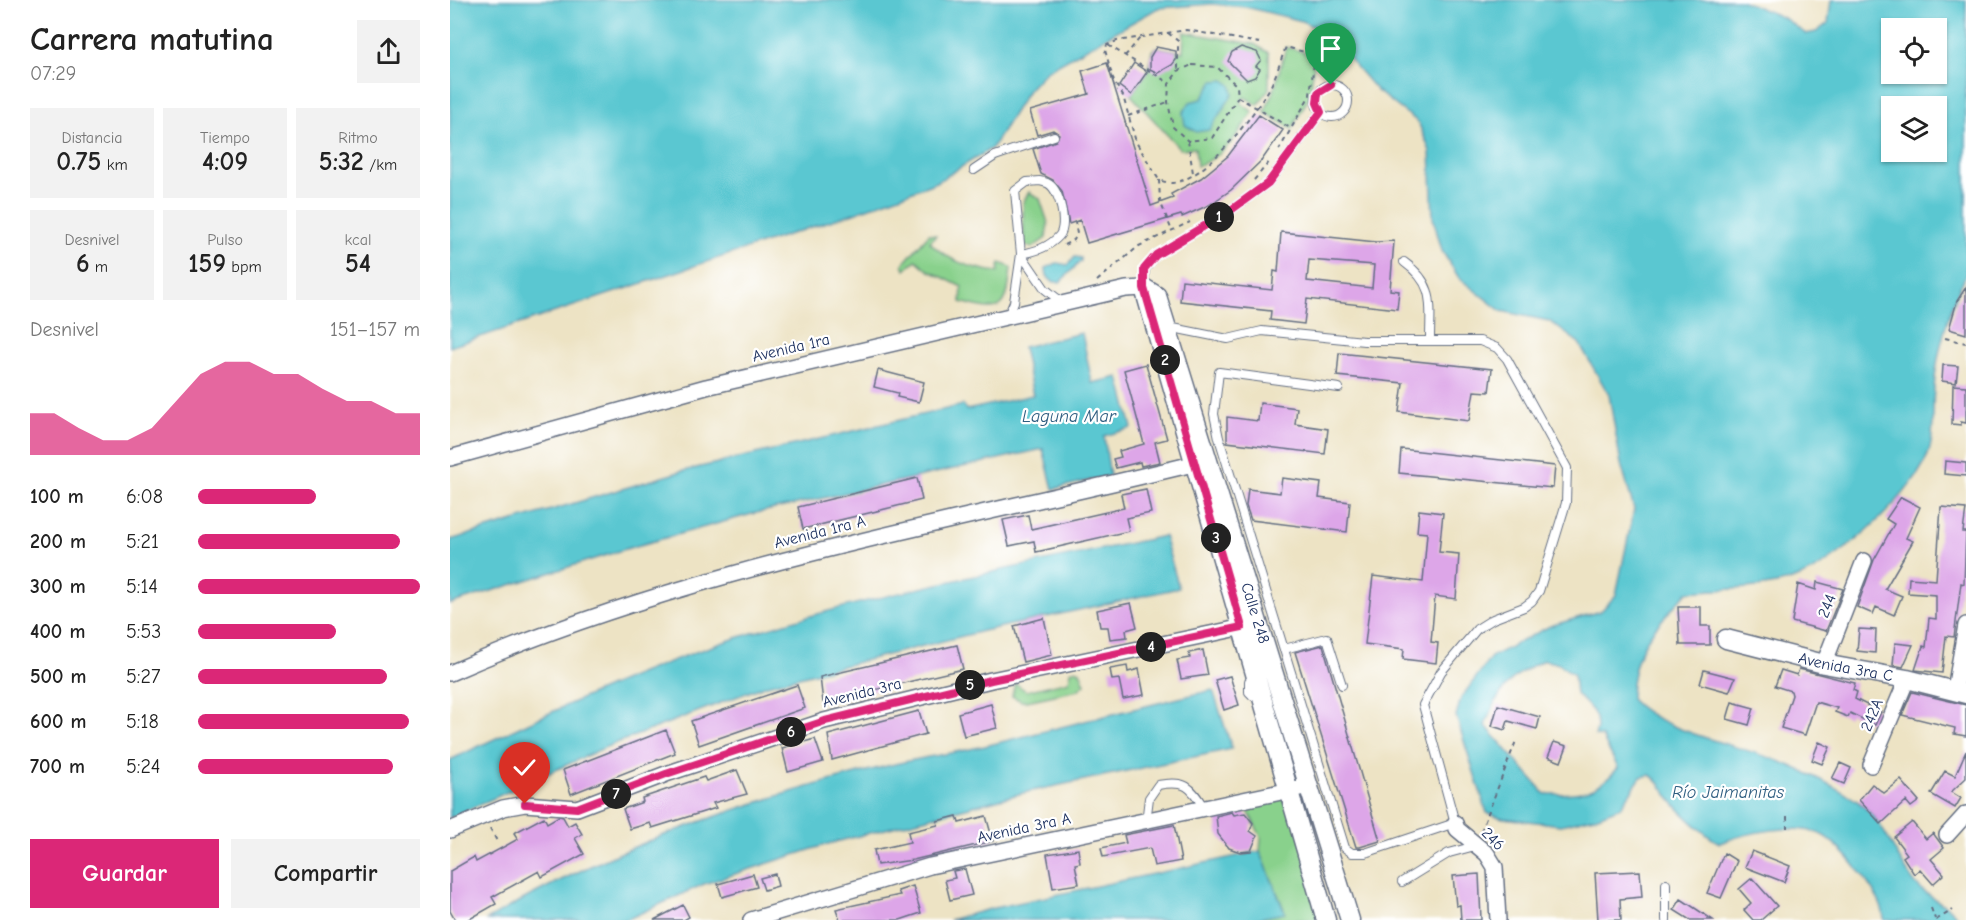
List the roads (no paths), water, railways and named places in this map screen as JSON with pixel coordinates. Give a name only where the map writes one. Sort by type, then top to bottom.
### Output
[{"type":"street","name":"Avenida 1ra","points":[[450,458],[706,387],[1064,304],[1144,288]]},
{"type":"street","name":"Calle 248","points":[[1144,288],[1158,296],[1201,462]]},
{"type":"street","name":"Calle 248","points":[[1144,288],[1201,462],[1250,626],[1309,785],[1350,920]]},
{"type":"street","name":"Avenida 1ra A","points":[[450,673],[575,622],[712,578],[857,541],[1201,462]]},
{"type":"street","name":"244","points":[[1824,664],[1864,561]]},
{"type":"street","points":[[1961,692],[1966,625]]},
{"type":"street","name":"Calle 248","points":[[1250,626],[1256,676],[1326,920]]},
{"type":"street","name":"Avenida 3ra","points":[[450,831],[503,808],[525,804],[577,808],[696,763],[825,721],[991,680],[1250,626]]},
{"type":"street","name":"Avenida 3ra C","points":[[1726,639],[1824,664],[1907,678],[1961,692]]},
{"type":"street","name":"242A","points":[[1870,765],[1907,678]]},
{"type":"street","name":"Avenida 3ra A","points":[[751,920],[930,866],[1146,822],[1309,785]]},
{"type":"street","points":[[1947,835],[1966,814]]},
{"type":"street","name":"246","points":[[1455,823],[1457,829],[1487,854],[1495,867],[1498,920]]},
{"type":"lane","points":[[1331,85],[1342,88],[1348,102],[1344,111],[1336,116],[1321,112],[1317,103],[1321,89],[1331,85]]},
{"type":"lane","points":[[1144,288],[1144,269],[1156,255],[1231,210],[1268,183],[1305,137],[1321,112]]},
{"type":"lane","points":[[974,170],[995,156],[1054,136]]},
{"type":"lane","points":[[1008,318],[1014,302],[1021,254],[1015,191],[1027,182],[1050,184],[1055,192],[1063,220],[1059,236],[1034,252],[1021,254]]},
{"type":"lane","points":[[1021,254],[1045,289],[1064,304]]},
{"type":"lane","points":[[1404,262],[1418,272],[1430,293],[1430,340]]},
{"type":"lane","points":[[1167,327],[1228,339],[1262,331],[1364,340],[1480,341],[1497,348],[1507,359],[1567,468],[1566,503],[1539,591],[1524,607],[1492,619],[1477,629],[1441,672],[1423,705],[1455,823],[1365,853],[1352,853],[1346,848],[1219,438],[1214,414],[1219,372],[1339,388]]},
{"type":"lane","points":[[1284,649],[1327,639],[1342,685]]},
{"type":"lane","points":[[1146,822],[1149,798],[1158,785],[1171,783],[1185,785],[1194,790],[1204,809]]},
{"type":"lane","points":[[1402,882],[1449,853],[1475,846]]},
{"type":"lane","points":[[1666,884],[1666,920]]},
{"type":"water","name":"Río Jaimanitas","points":[[450,0],[1741,0],[1784,18],[1806,34],[1816,32],[1828,23],[1831,0],[1966,0],[1966,275],[1949,315],[1941,346],[1933,396],[1932,441],[1923,465],[1911,484],[1876,522],[1856,540],[1816,569],[1787,582],[1773,585],[1687,592],[1655,628],[1640,652],[1632,681],[1631,699],[1662,721],[1781,762],[1828,783],[1854,799],[1873,816],[1881,827],[1915,883],[1950,909],[1959,920],[1884,920],[1880,903],[1865,879],[1841,850],[1824,836],[1801,829],[1772,830],[1720,843],[1687,817],[1650,775],[1641,777],[1621,807],[1598,816],[1561,825],[1503,818],[1487,813],[1456,716],[1461,698],[1491,657],[1550,626],[1601,611],[1616,595],[1634,509],[1621,464],[1609,395],[1579,343],[1549,321],[1501,311],[1459,278],[1442,251],[1433,218],[1430,151],[1418,122],[1377,91],[1328,34],[1302,21],[1246,7],[1212,4],[1158,8],[1046,71],[1028,90],[992,148],[937,182],[851,214],[450,347]],"holes":[[[1544,660],[1559,664],[1574,675],[1576,694],[1596,717],[1595,736],[1602,737],[1618,768],[1602,783],[1585,791],[1545,794],[1485,725],[1496,701],[1507,685],[1522,672]]]},
{"type":"water","points":[[1224,80],[1231,85],[1233,94],[1209,130],[1196,132],[1185,125],[1183,113],[1190,102],[1202,99],[1214,81]]},
{"type":"water","points":[[1075,257],[1081,258],[1081,261],[1060,282],[1049,279],[1046,268],[1057,263],[1068,265]]},
{"type":"water","name":"Laguna Mar","points":[[1082,333],[1092,383],[1119,377],[1132,428],[1104,436],[1110,476],[1053,489],[1043,449],[752,514],[629,548],[450,604],[450,540],[679,472],[963,405],[967,410],[1033,395],[1023,347]]},
{"type":"water","points":[[1164,536],[1179,588],[983,631],[767,685],[606,747],[450,818],[450,760],[623,680],[730,640],[837,609],[946,582]]},
{"type":"water","points":[[1213,690],[1232,749],[1027,792],[828,844],[704,884],[626,920],[487,920],[535,893],[634,847],[789,792],[895,764],[981,747]]},
{"type":"water","points":[[1260,851],[1285,913],[1250,920],[949,920],[994,908]]}]
